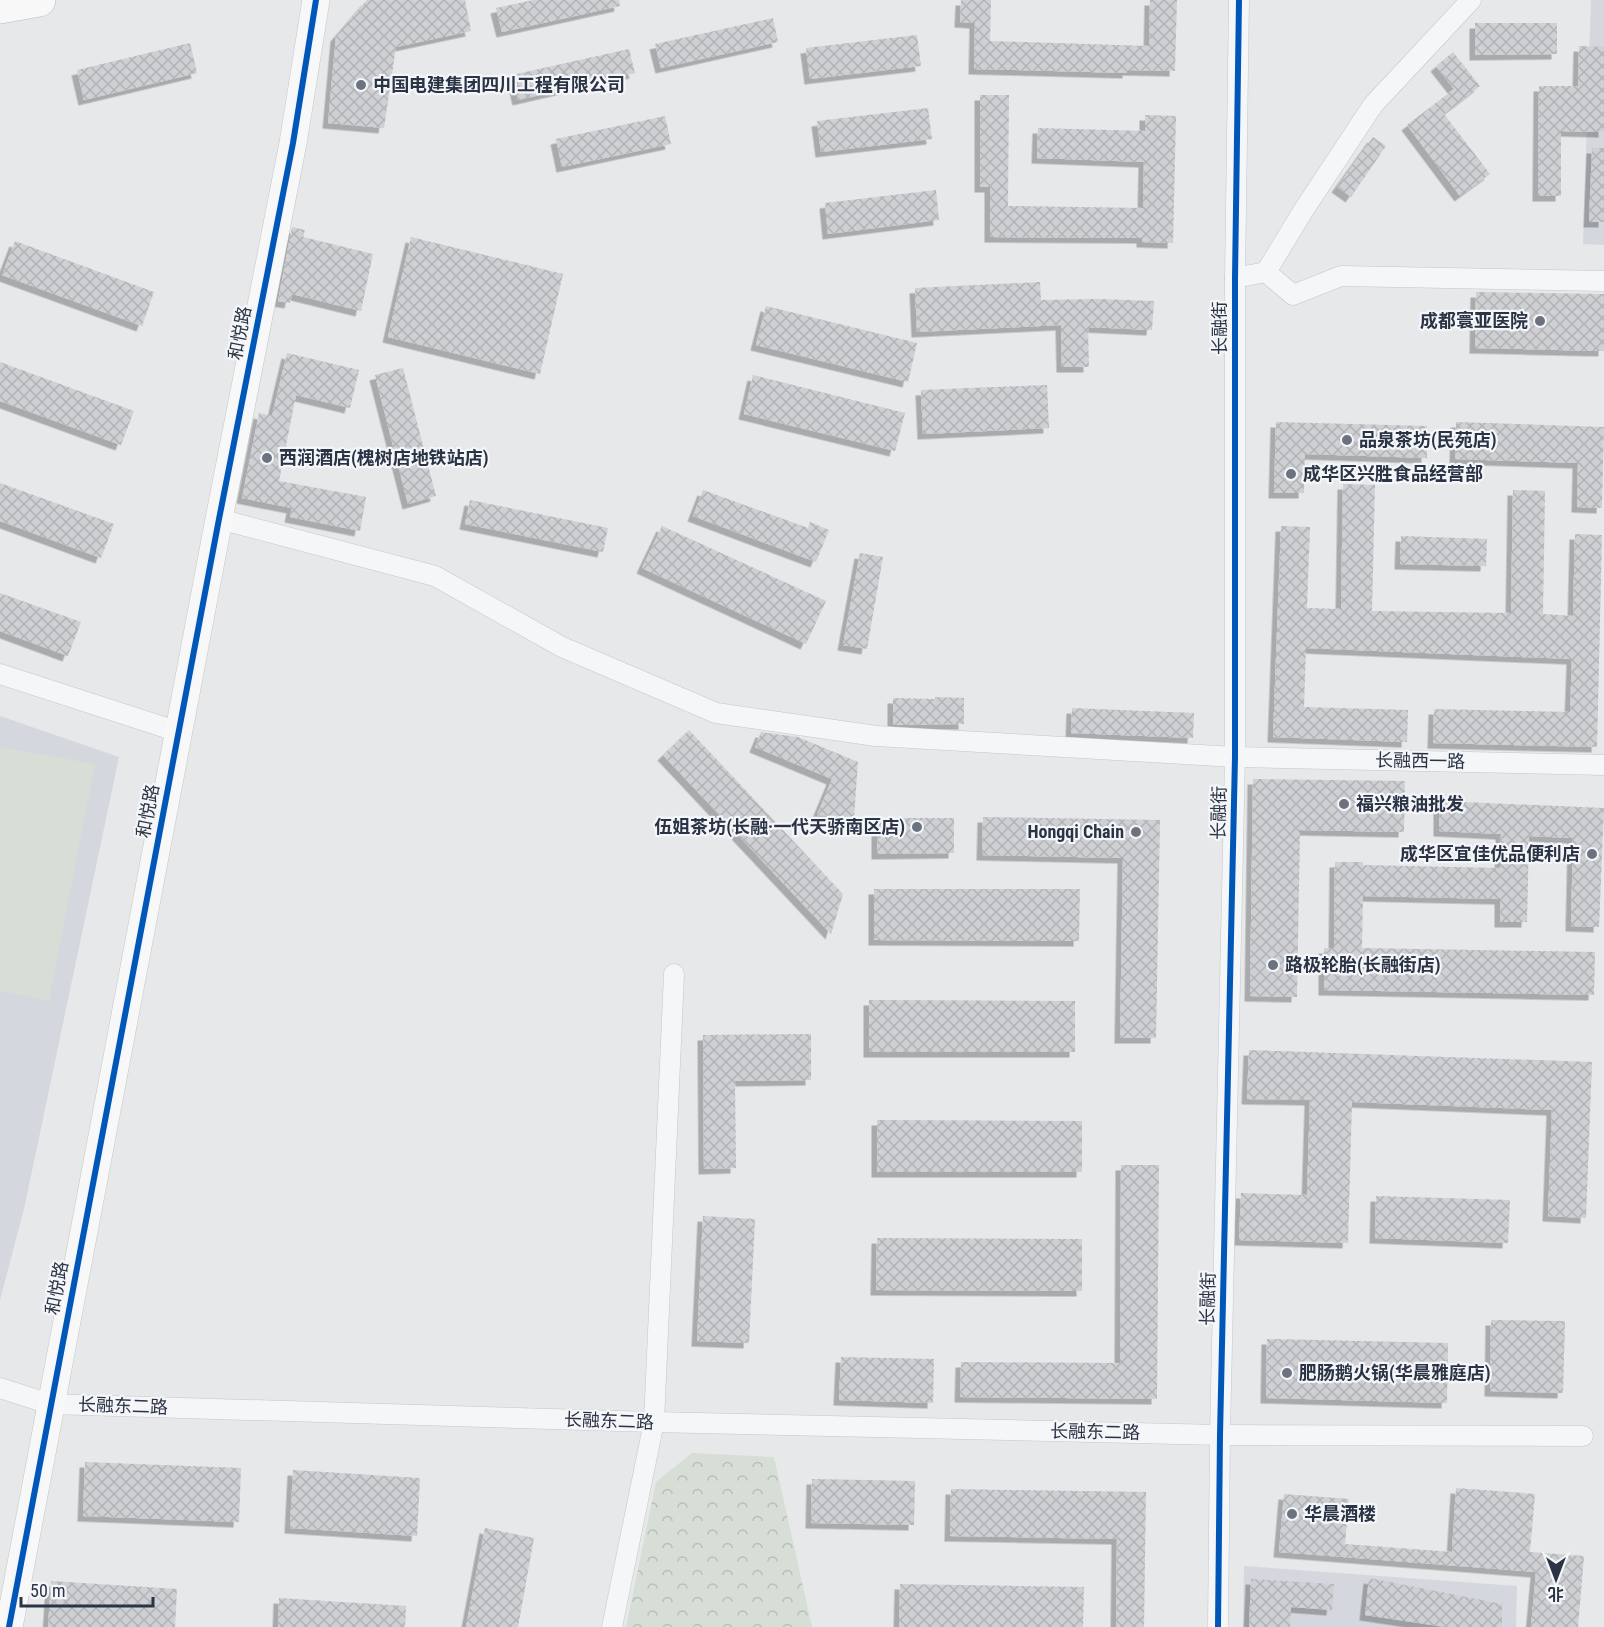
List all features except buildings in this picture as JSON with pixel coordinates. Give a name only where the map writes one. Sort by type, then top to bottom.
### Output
[{"type":"highway","points":[[0,7],[39,0]]},
{"type":"street","name":"和悦路","points":[[9,1627],[219,519],[293,143],[316,0]]},
{"type":"street","name":"长融街","points":[[1218,1627],[1235,756],[1235,278],[1239,0]]},
{"type":"street","points":[[1235,278],[1266,272],[1373,105],[1470,0]]},
{"type":"street","points":[[1266,272],[1293,295],[1341,276],[1604,281]]},
{"type":"street","name":"长融西一路","points":[[219,519],[435,576],[562,647],[716,713],[876,736],[1235,756],[1604,765]]},
{"type":"street","points":[[0,674],[179,732]]},
{"type":"street","points":[[612,1627],[654,1422],[674,974]]},
{"type":"street","name":"长融东二路","points":[[0,1388],[50,1404],[1220,1436],[1583,1436]]},
{"type":"shaded area","points":[[1591,0],[1604,0],[1604,245],[1583,244]]},
{"type":"shaded area","points":[[0,716],[119,757],[24,1209],[0,1300]]},
{"type":"shaded area","points":[[1244,1566],[1517,1586],[1516,1627],[1243,1627]]},
{"type":"green space","points":[[0,747],[95,764],[49,1001],[0,991]]},
{"type":"green space","points":[[692,1453],[774,1457],[812,1627],[626,1627],[656,1482]]},
{"type":"cycle path","points":[[9,1627],[219,519],[293,143],[316,0]]},
{"type":"cycle path","points":[[1218,1627],[1235,757],[1235,278],[1239,0]]},
{"type":"place","name":"中国电建集团四川工程有限公司","points":[[361,85]]},
{"type":"place","name":"成都寰亚医院","points":[[1540,321]]},
{"type":"place","name":"品泉茶坊(民苑店)","points":[[1347,440]]},
{"type":"place","name":"西润酒店(槐树店地铁站店)","points":[[267,458]]},
{"type":"place","name":"成华区兴胜食品经营部","points":[[1291,474]]},
{"type":"place","name":"福兴粮油批发","points":[[1344,804]]},
{"type":"place","name":"伍姐茶坊(长融·一代天骄南区店)","points":[[917,827]]},
{"type":"place","name":"Hongqi Chain","points":[[1136,832]]},
{"type":"place","name":"成华区宜佳优品便利店","points":[[1592,854]]},
{"type":"place","name":"路极轮胎(长融街店)","points":[[1273,965]]},
{"type":"place","name":"肥肠鹅火锅(华晨雅庭店)","points":[[1287,1373]]},
{"type":"place","name":"华晨酒楼","points":[[1292,1514]]}]
